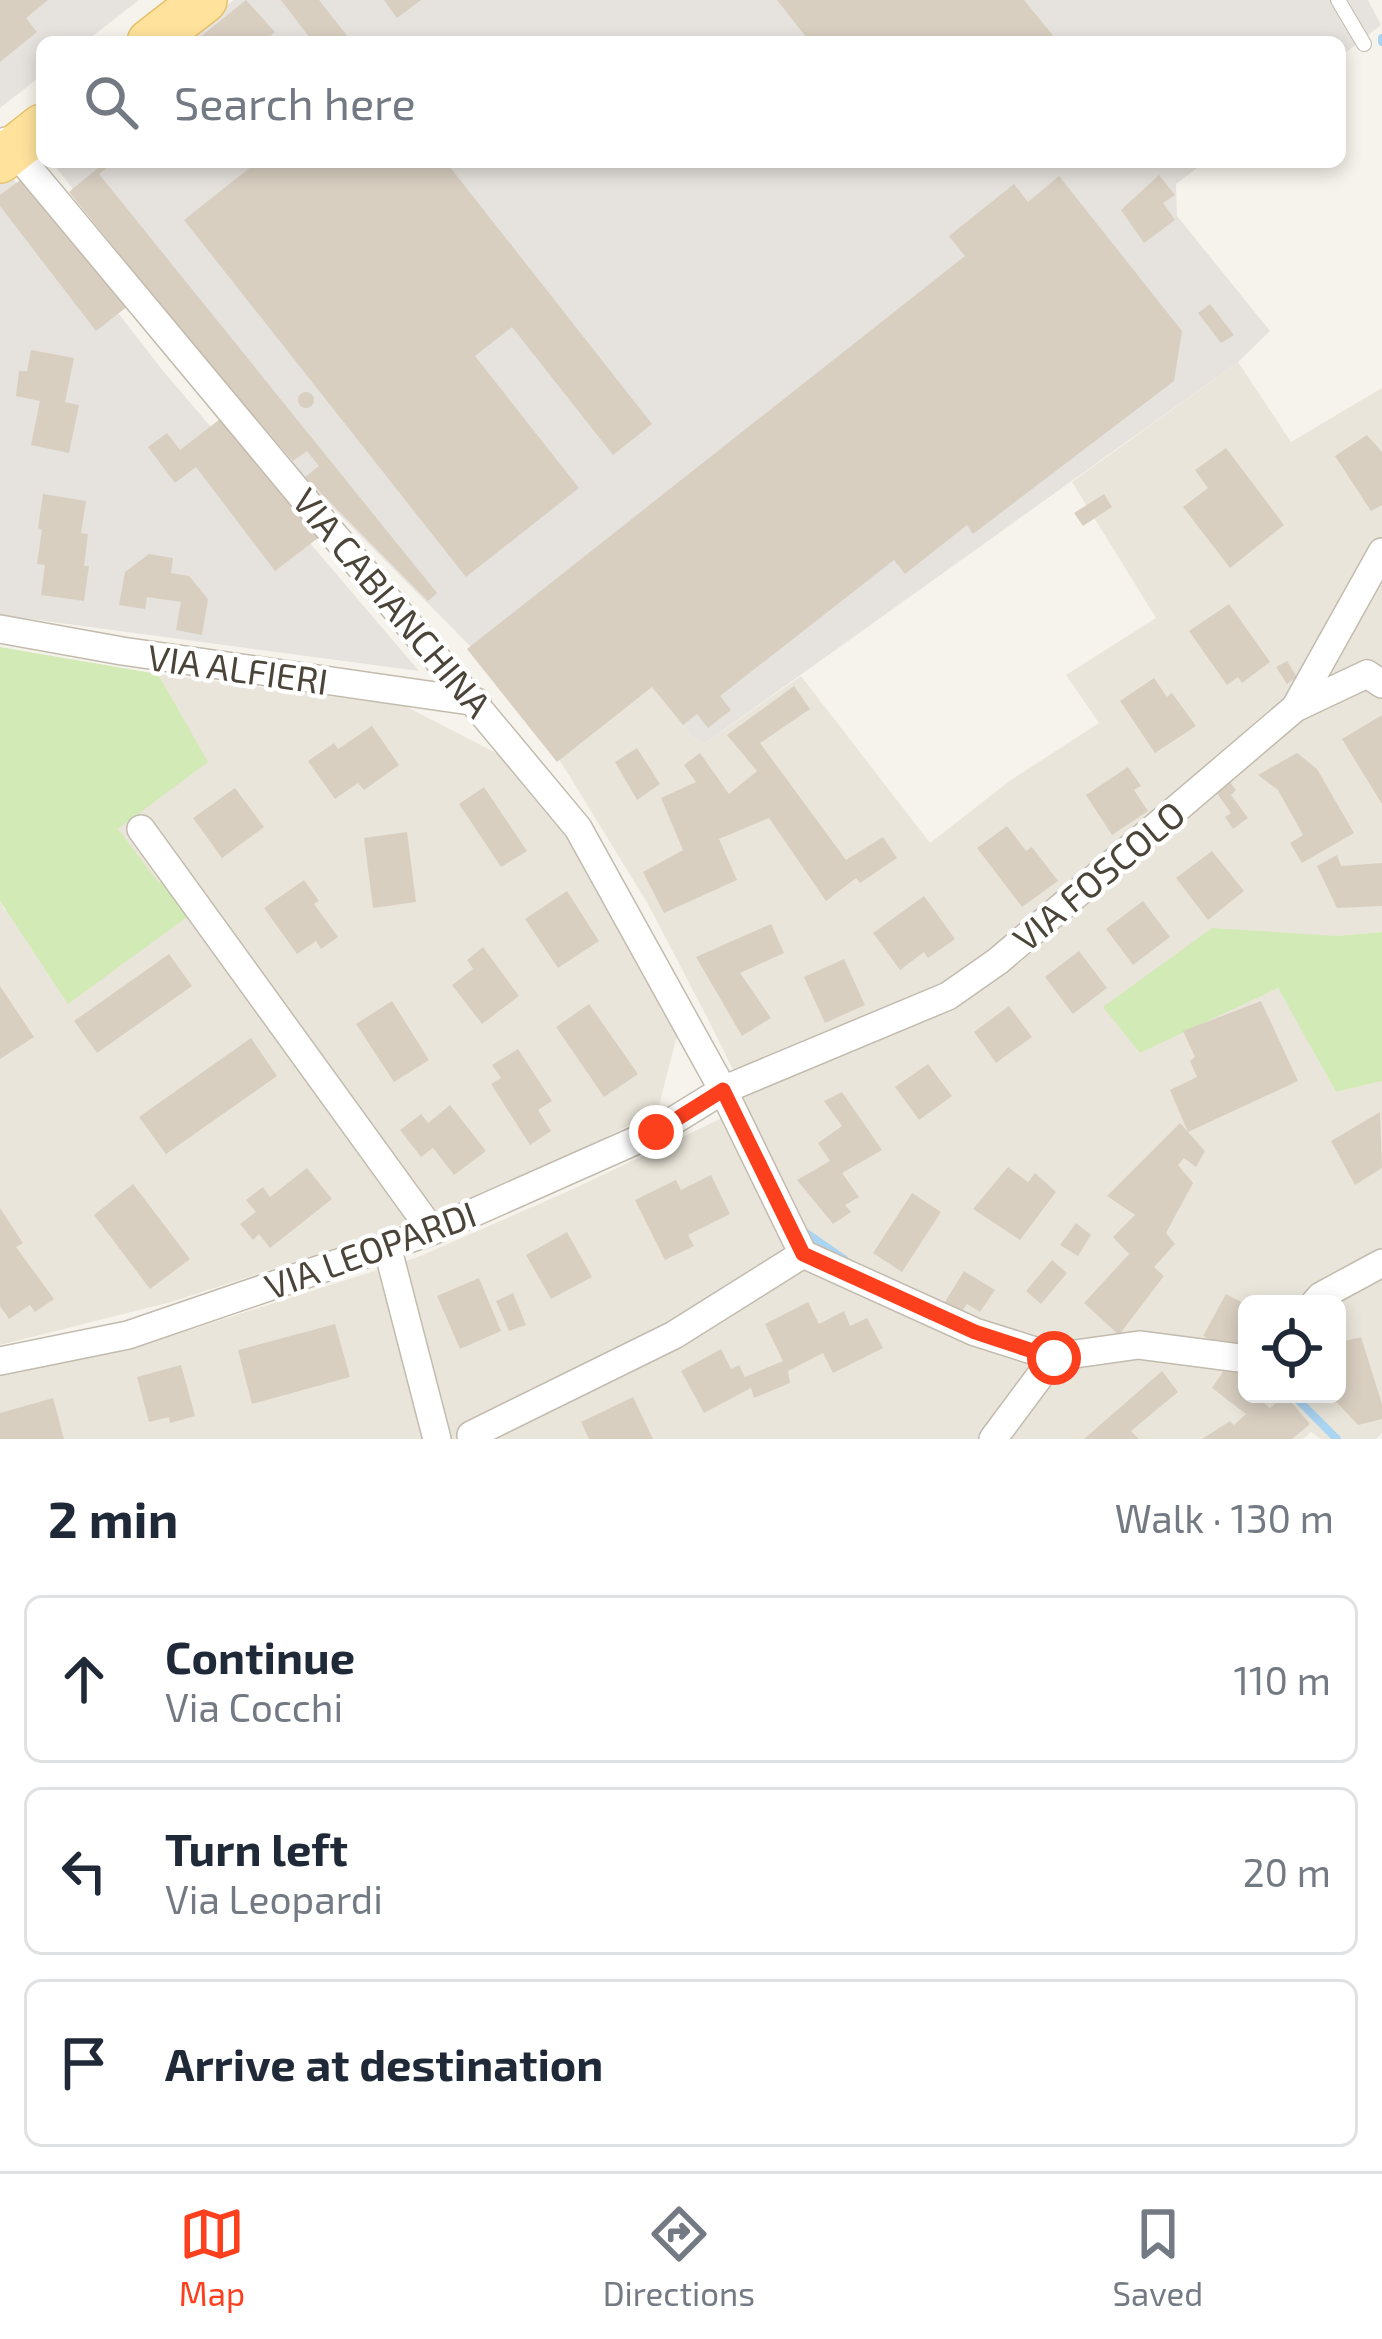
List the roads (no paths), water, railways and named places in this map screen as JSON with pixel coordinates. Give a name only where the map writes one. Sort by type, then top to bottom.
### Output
[{"type":"main road","points":[[158,36],[204,0]]},
{"type":"street","name":"VIA CABIANCHINA","points":[[14,142],[578,828],[723,1090],[803,1254]]},
{"type":"street","name":"VIA FOSCOLO","points":[[723,1090],[948,996],[998,961],[1295,708],[1382,552]]},
{"type":"street","name":"VIA ALFIERI","points":[[0,629],[146,655],[477,702]]},
{"type":"street","points":[[1295,708],[1366,674],[1382,684]]},
{"type":"street","points":[[141,829],[432,1231]]},
{"type":"street","name":"VIA LEOPARDI","points":[[0,1360],[128,1335],[432,1231],[656,1132],[723,1090]]},
{"type":"street","points":[[388,1246],[437,1439]]},
{"type":"street","points":[[471,1435],[674,1335],[803,1254],[975,1332],[1054,1358],[1139,1345],[1238,1358]]},
{"type":"street","points":[[1323,1295],[1382,1263]]},
{"type":"street","points":[[993,1439],[1054,1358]]},
{"type":"lane","points":[[1338,0],[1364,44]]},
{"type":"waterway","points":[[802,1230],[844,1259]]},
{"type":"waterway","points":[[1301,1403],[1337,1439]]}]
